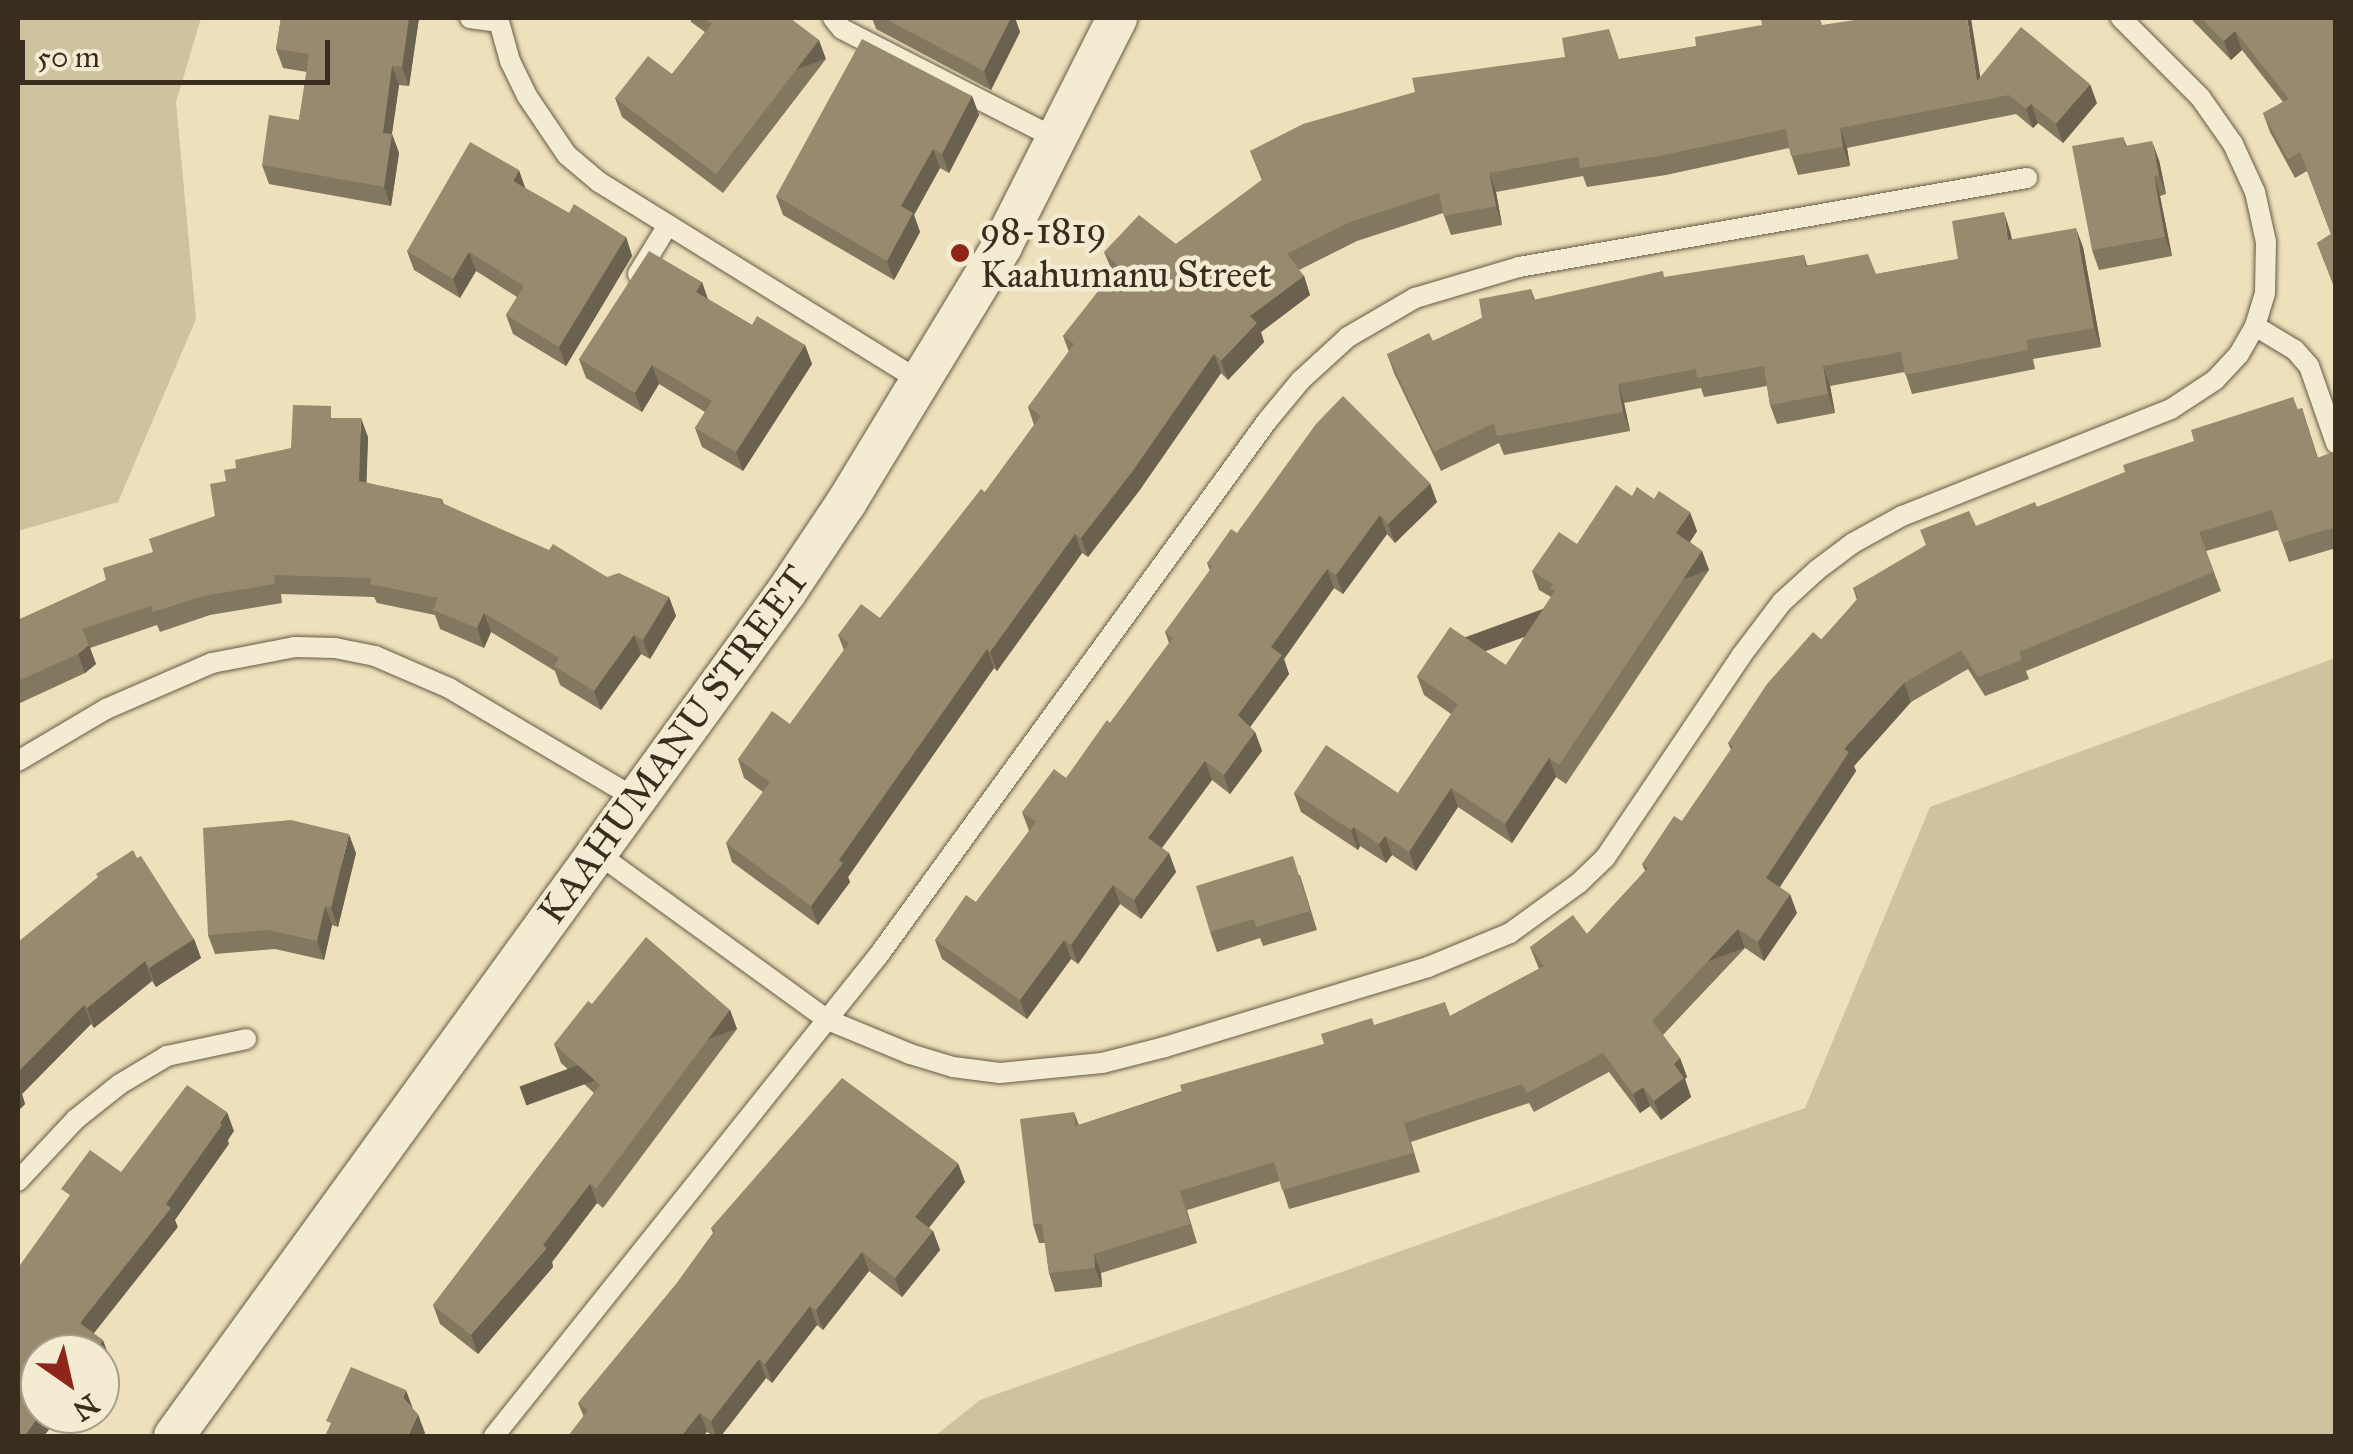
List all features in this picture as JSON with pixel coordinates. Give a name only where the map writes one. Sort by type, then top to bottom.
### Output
[{"type":"street","name":"KAAHUMANU STREET","points":[[174,1436],[787,591],[922,382],[1002,246],[1118,18]]},
{"type":"lane","points":[[470,18],[499,20],[527,96],[567,155],[599,182],[922,382]]},
{"type":"lane","points":[[833,18],[842,29],[1057,138]]},
{"type":"lane","points":[[597,853],[828,1020],[953,1067],[1000,1073],[1044,1072],[1164,1047],[1480,948],[1540,913],[1604,858],[1742,656],[1782,602],[1817,570],[1853,543],[1902,516],[2171,409],[2215,380],[2239,354],[2255,326],[2265,293],[2266,242],[2246,169],[2200,97],[2121,18]]},
{"type":"lane","points":[[494,1436],[828,1020],[1268,420],[1301,380],[1348,337],[1415,298],[1503,271],[2027,178]]},
{"type":"lane","points":[[629,288],[668,224]]},
{"type":"lane","points":[[2255,326],[2295,350],[2309,366],[2336,443]]},
{"type":"lane","points":[[18,761],[106,709],[212,663],[295,647],[335,648],[375,656],[449,688],[636,800]]},
{"type":"lane","points":[[18,1181],[76,1119],[120,1084],[167,1056],[246,1039]]},
{"type":"shaded area","points":[[18,18],[201,18],[176,102],[196,319],[118,502],[18,531]]},
{"type":"shaded area","points":[[2335,658],[2335,1436],[935,1436],[980,1400],[1805,1108],[1930,807]]},
{"type":"building","points":[[281,18],[409,18],[402,67],[392,66],[383,133],[392,134],[384,187],[262,165],[269,115],[299,120],[309,54],[276,49]]},
{"type":"building","points":[[703,18],[790,18],[819,40],[716,174],[615,98],[648,56],[672,74],[712,24]]},
{"type":"building","points":[[884,18],[1011,18],[984,71]]},
{"type":"building","points":[[1761,18],[1820,18],[1822,25],[1868,18],[1967,18],[1977,81],[2021,27],[2090,84],[2056,124],[2031,104],[2026,109],[2009,95],[1840,128],[1843,147],[1791,156],[1786,129],[1580,168],[1578,157],[1489,173],[1496,206],[1444,216],[1439,193],[1350,222],[1287,254],[1304,276],[1250,316],[1257,323],[1221,361],[1214,354],[1132,472],[1081,538],[1075,534],[990,652],[987,649],[811,906],[726,843],[770,782],[738,759],[772,711],[790,724],[849,643],[838,635],[861,604],[880,618],[981,489],[985,492],[1041,416],[1028,407],[1074,344],[1063,336],[1118,266],[1104,252],[1139,215],[1176,244],[1263,179],[1250,151],[1303,124],[1415,92],[1412,78],[1565,57],[1562,38],[1609,29],[1619,59],[1696,46],[1695,37],[1762,25]]},
{"type":"building","points":[[2201,18],[2336,18],[2336,290],[2317,243],[2331,234],[2300,152],[2288,159],[2263,113],[2289,99],[2235,31],[2224,41]]},
{"type":"building","points":[[862,39],[972,96],[942,154],[933,149],[901,206],[913,213],[887,261],[776,196]]},
{"type":"building","points":[[2123,137],[2125,146],[2152,141],[2165,237],[2092,250],[2072,146]]},
{"type":"building","points":[[470,142],[519,170],[513,181],[569,213],[574,204],[626,237],[559,347],[506,315],[524,286],[469,252],[453,279],[407,251]]},
{"type":"building","points":[[2004,212],[2008,240],[2076,228],[2094,328],[2026,340],[2028,350],[1905,375],[1901,352],[1823,366],[1828,394],[1770,405],[1764,366],[1697,378],[1696,369],[1618,384],[1623,412],[1497,436],[1494,423],[1434,452],[1387,354],[1429,333],[1433,341],[1482,318],[1479,299],[1531,289],[1533,300],[1663,271],[1664,277],[1804,255],[1805,266],[1868,254],[1876,274],[1958,259],[1952,221]]},
{"type":"building","points":[[649,251],[702,282],[696,292],[752,325],[757,316],[805,345],[736,452],[695,428],[712,401],[652,365],[635,393],[579,359]]},
{"type":"building","points":[[1343,396],[1430,483],[1388,524],[1380,515],[1336,575],[1327,569],[1271,647],[1282,655],[1238,715],[1255,732],[1224,775],[1205,761],[1148,838],[1169,853],[1134,900],[1113,885],[1071,945],[1064,940],[1020,1000],[935,940],[966,895],[976,902],[1036,822],[1022,812],[1054,769],[1066,778],[1107,720],[1110,723],[1173,638],[1165,632],[1212,567],[1207,563],[1231,529],[1237,533],[1316,424]]},
{"type":"building","points":[[2293,397],[2298,410],[2302,408],[2317,458],[2336,451],[2336,527],[2282,543],[2272,510],[2199,532],[2214,572],[2019,652],[2022,660],[1978,677],[1961,650],[1904,683],[1844,749],[1849,752],[1766,878],[1790,894],[1758,942],[1738,929],[1652,1021],[1680,1058],[1674,1064],[1684,1078],[1654,1101],[1643,1087],[1633,1094],[1603,1053],[1527,1093],[1522,1084],[1404,1123],[1413,1153],[1282,1190],[1274,1162],[1180,1191],[1190,1224],[1094,1254],[1095,1268],[1049,1273],[1042,1224],[1033,1224],[1020,1119],[1074,1112],[1075,1126],[1182,1092],[1180,1085],[1324,1044],[1321,1034],[1372,1018],[1374,1025],[1445,1002],[1450,1016],[1544,966],[1530,947],[1573,915],[1587,934],[1648,868],[1642,864],[1674,816],[1682,821],[1733,746],[1728,743],[1767,684],[1813,632],[1822,640],[1858,598],[1853,588],[1926,545],[1920,530],[1969,511],[1976,526],[2035,502],[2037,507],[2125,472],[2123,465],[2194,441],[2191,430]]},
{"type":"building","points":[[293,405],[331,406],[331,418],[361,418],[359,481],[442,499],[441,503],[549,550],[553,544],[607,577],[619,573],[669,597],[643,640],[634,635],[594,691],[554,666],[559,658],[484,613],[477,628],[433,610],[438,598],[370,584],[371,578],[274,575],[275,584],[203,596],[153,612],[151,606],[82,629],[89,645],[78,654],[18,681],[18,620],[106,580],[103,568],[153,552],[149,539],[215,516],[210,484],[226,481],[224,470],[236,468],[235,460],[291,448]]},
{"type":"building","points":[[1616,485],[1632,496],[1637,487],[1654,499],[1659,491],[1690,512],[1676,533],[1702,551],[1559,765],[1549,758],[1505,824],[1451,788],[1409,852],[1385,836],[1379,844],[1354,827],[1351,830],[1294,793],[1326,745],[1398,793],[1458,704],[1417,676],[1450,627],[1506,665],[1555,591],[1550,588],[1553,584],[1532,571],[1559,532],[1577,544]]},
{"type":"building","points":[[291,820],[349,834],[331,908],[325,906],[317,941],[268,930],[208,935],[203,828]]},
{"type":"building","points":[[133,850],[137,858],[141,856],[194,939],[149,968],[145,961],[87,1008],[84,1005],[18,1072],[18,942],[98,877],[96,874]]},
{"type":"building","points":[[1293,856],[1310,911],[1256,927],[1254,919],[1210,932],[1196,886]]},
{"type":"building","points":[[646,937],[730,1010],[596,1189],[590,1184],[543,1245],[547,1248],[471,1335],[433,1305],[600,1085],[554,1044]]},
{"type":"building","points":[[842,1078],[958,1163],[915,1217],[933,1231],[895,1278],[862,1252],[816,1310],[810,1306],[765,1364],[759,1359],[711,1421],[700,1413],[681,1436],[568,1436],[588,1410],[578,1403],[677,1283],[715,1231],[711,1228]]},
{"type":"building","points":[[187,1085],[227,1112],[219,1123],[222,1125],[166,1204],[171,1208],[80,1323],[95,1334],[20,1334],[20,1434],[25,1434],[18,1436],[18,1268],[70,1195],[61,1189],[90,1150],[121,1172]]},
{"type":"building","points":[[351,1367],[406,1390],[403,1398],[418,1414],[408,1436],[325,1436],[331,1423],[326,1421]]},
{"type":"place","name":"98-1819 Kaahumanu Street","points":[[960,253]]}]
